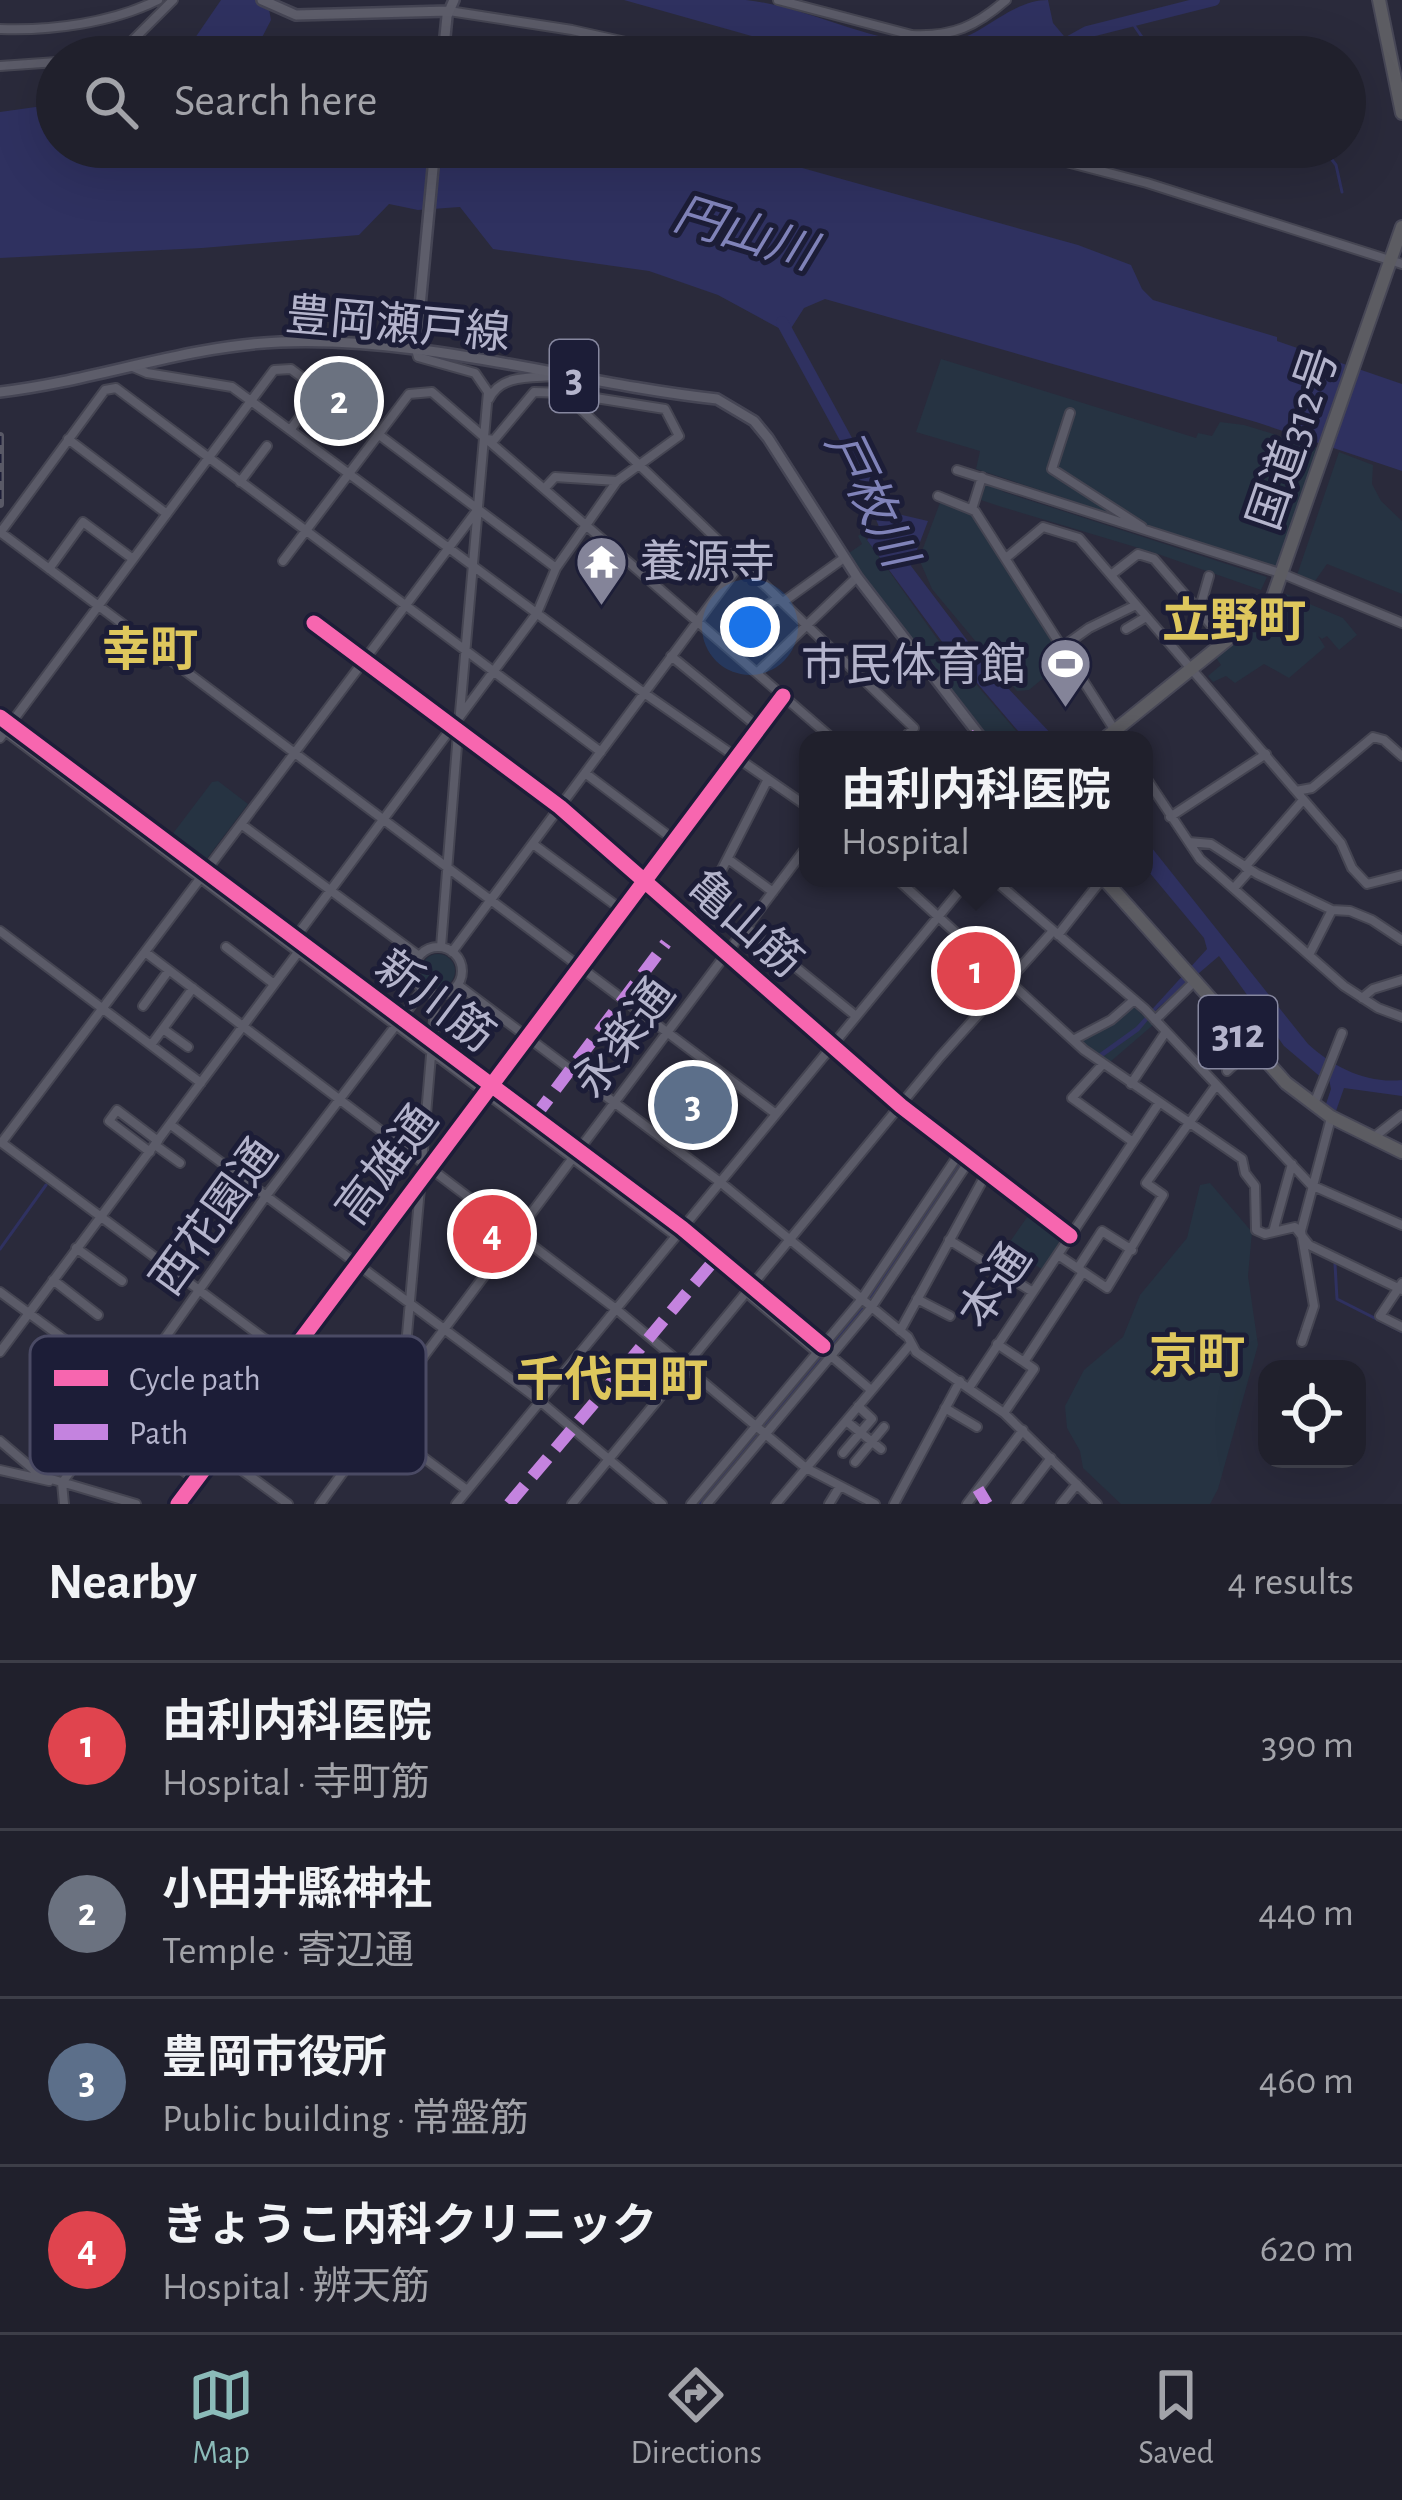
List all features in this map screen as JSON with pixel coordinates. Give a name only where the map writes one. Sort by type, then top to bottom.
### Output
[{"type":"highway","points":[[1378,0],[1402,113]]},
{"type":"highway","name":"国道312号","points":[[1119,731],[1190,666],[1266,607],[1284,572],[1394,263],[1402,227]]},
{"type":"highway","name":"312","points":[[1111,887],[1286,1083],[1317,1099],[1331,1117],[1402,1152]]},
{"type":"main road","points":[[262,0],[296,15],[450,10]]},
{"type":"main road","points":[[417,345],[433,168]]},
{"type":"main road","name":"豊岡瀬戸線","points":[[0,392],[247,344],[314,342],[417,345],[717,399],[736,408],[768,438],[857,577],[976,731]]},
{"type":"street","points":[[0,29],[70,25],[158,0]]},
{"type":"street","points":[[137,36],[172,0]]},
{"type":"street","points":[[778,0],[931,36],[974,26],[1006,0]]},
{"type":"street","points":[[450,10],[602,36]]},
{"type":"street","points":[[0,66],[36,63]]},
{"type":"street","points":[[1090,168],[1394,263]]},
{"type":"street","points":[[295,938],[455,729],[460,716],[489,400],[487,387],[475,374],[423,361],[417,345]]},
{"type":"street","points":[[132,366],[147,373],[232,387],[644,693],[799,801]]},
{"type":"street","points":[[5,731],[274,370],[292,369],[320,391],[290,430]]},
{"type":"street","points":[[489,400],[496,386],[506,381],[568,375]]},
{"type":"street","points":[[601,752],[116,388],[105,390],[0,533],[776,1114]]},
{"type":"street","points":[[283,561],[409,394],[432,392],[824,731]]},
{"type":"street","points":[[460,716],[537,613],[556,568],[617,481],[679,436],[665,409],[534,392],[494,440],[485,435]]},
{"type":"street","points":[[563,393],[914,728],[911,731]]},
{"type":"street","points":[[1070,413],[1052,469],[1132,517],[1145,530]]},
{"type":"street","points":[[378,434],[556,568]]},
{"type":"street","points":[[68,439],[166,514]]},
{"type":"street","points":[[240,482],[267,446]]},
{"type":"street","points":[[957,470],[1284,572],[1402,623]]},
{"type":"street","points":[[544,489],[555,477],[617,481]]},
{"type":"street","points":[[972,508],[982,477]]},
{"type":"street","points":[[938,496],[972,508],[1109,731]]},
{"type":"street","points":[[262,1336],[1,1144],[478,509]]},
{"type":"street","points":[[49,569],[83,522],[133,559]]},
{"type":"street","points":[[1006,558],[1045,526],[1078,537],[1341,843],[1352,868],[1367,884],[1402,875]]},
{"type":"street","points":[[1111,575],[1138,554],[1154,560],[1224,640]]},
{"type":"street","points":[[724,644],[735,628],[844,558]]},
{"type":"street","points":[[452,952],[741,562]]},
{"type":"street","points":[[1199,611],[1210,576]]},
{"type":"street","points":[[757,673],[857,577]]},
{"type":"street","points":[[1061,647],[1136,605]]},
{"type":"street","points":[[1126,629],[1146,617]]},
{"type":"street","name":"亀山筋","points":[[314,623],[560,807],[901,1106],[1070,1236]]},
{"type":"street","points":[[671,656],[758,727]]},
{"type":"street","name":"高雄通","points":[[426,1163],[488,1088],[783,696]]},
{"type":"street","name":"新川筋","points":[[0,718],[5,731],[295,938],[398,1022]]},
{"type":"street","points":[[441,947],[455,729]]},
{"type":"street","points":[[1244,867],[1299,795],[1373,737],[1402,756]]},
{"type":"street","points":[[1170,817],[1266,754]]},
{"type":"street","points":[[585,773],[674,840]]},
{"type":"street","points":[[694,925],[768,779]]},
{"type":"street","points":[[1153,790],[1200,859],[1362,998],[1402,1017]]},
{"type":"street","points":[[242,824],[419,956]]},
{"type":"street","points":[[1188,842],[1211,844],[1249,871],[1234,888]]},
{"type":"street","points":[[532,844],[622,910]]},
{"type":"street","name":"永楽通","points":[[426,1354],[799,857]]},
{"type":"street","points":[[728,859],[772,892]]},
{"type":"street","points":[[1244,867],[1332,910],[1372,920],[1402,940]]},
{"type":"street","name":"新川筋","points":[[203,875],[299,952],[679,1232],[820,1350]]},
{"type":"street","points":[[907,887],[1073,1040],[1242,1159],[1255,1186],[1254,1227],[1264,1234],[1295,1227],[1309,1244],[1401,1287],[1380,1316],[1402,1327]]},
{"type":"street","points":[[456,1504],[963,887]]},
{"type":"street","points":[[1002,887],[1151,1016],[1311,1185],[1402,1226]]},
{"type":"street","points":[[572,1504],[901,1106],[1095,887]]},
{"type":"street","points":[[1309,955],[1332,910]]},
{"type":"street","points":[[746,927],[856,1016]]},
{"type":"street","points":[[0,931],[202,1082]]},
{"type":"street","points":[[226,947],[274,984]]},
{"type":"street","points":[[441,947],[452,952],[462,967],[458,985],[436,996],[422,991],[413,974],[419,956],[441,947]]},
{"type":"street","points":[[145,952],[616,1309],[806,1468],[874,1504]]},
{"type":"street","points":[[0,1352],[299,952]]},
{"type":"street","points":[[142,1006],[169,970]]},
{"type":"street","points":[[1362,998],[1372,988],[1402,980]]},
{"type":"street","points":[[1151,1016],[1194,982]]},
{"type":"street","points":[[458,985],[720,1182],[908,1337],[909,1346],[776,1504]]},
{"type":"street","points":[[151,1045],[193,988]]},
{"type":"street","name":"西花園通","points":[[167,1336],[422,991]]},
{"type":"street","points":[[408,1336],[426,1163],[436,996]]},
{"type":"street","points":[[1073,1040],[1111,1020],[1134,1000]]},
{"type":"street","points":[[163,1029],[188,1048]]},
{"type":"street","points":[[1131,1084],[1165,1033]]},
{"type":"street","points":[[1317,1099],[1342,1033]]},
{"type":"street","points":[[1227,1071],[1252,1048]]},
{"type":"street","points":[[1103,1064],[1072,1098],[1132,1142]]},
{"type":"street","points":[[1058,1255],[1107,1288],[1163,1195],[1146,1183],[1215,1087]]},
{"type":"street","name":"本通","points":[[969,1388],[1159,1103]]},
{"type":"street","points":[[154,1146],[117,1110],[109,1121],[180,1163]]},
{"type":"street","points":[[1373,1138],[1402,1115]]},
{"type":"street","points":[[1302,1342],[1314,1306],[1301,1231],[1331,1117]]},
{"type":"street","points":[[171,1125],[540,1401],[662,1504]]},
{"type":"street","points":[[707,1504],[820,1350],[866,1304],[959,1154]]},
{"type":"street","points":[[692,1504],[831,1356],[969,1161]]},
{"type":"street","points":[[1273,1232],[1292,1165]]},
{"type":"street","points":[[900,1331],[986,1174]]},
{"type":"street","name":"高雄通","points":[[303,1336],[421,1176]]},
{"type":"street","points":[[1024,1362],[1102,1231],[1132,1250]]},
{"type":"street","points":[[949,1240],[1033,1292]]},
{"type":"street","points":[[76,1248],[122,1282]]},
{"type":"street","points":[[53,1280],[98,1315]]},
{"type":"street","points":[[0,1292],[58,1336]]},
{"type":"street","points":[[917,1299],[950,1316]]},
{"type":"street","points":[[998,1344],[1034,1369],[1004,1413]]},
{"type":"street","points":[[909,1346],[1004,1413],[1097,1504]]},
{"type":"street","points":[[831,1356],[872,1390]]},
{"type":"street","name":"本通","points":[[894,1504],[959,1381]]},
{"type":"street","points":[[844,1453],[872,1419],[858,1406]]},
{"type":"street","points":[[945,1408],[977,1427]]},
{"type":"street","points":[[846,1421],[881,1449]]},
{"type":"street","points":[[855,1462],[884,1427]]},
{"type":"street","points":[[967,1504],[1022,1430]]},
{"type":"street","points":[[0,1442],[30,1470]]},
{"type":"street","points":[[1016,1504],[1051,1458]]},
{"type":"street","points":[[426,1459],[467,1490]]},
{"type":"street","points":[[0,1470],[136,1504]]},
{"type":"street","points":[[34,1474],[38,1478]]},
{"type":"street","name":"西花園通","points":[[62,1483],[68,1474]]},
{"type":"street","points":[[188,1474],[196,1480]]},
{"type":"street","name":"高雄通","points":[[178,1504],[200,1474]]},
{"type":"street","points":[[247,1474],[288,1504]]},
{"type":"street","points":[[320,1504],[342,1474]]},
{"type":"street","points":[[62,1483],[64,1504]]},
{"type":"street","points":[[1061,1504],[1077,1484]]},
{"type":"street","points":[[829,1504],[840,1486]]},
{"type":"street","points":[[92,1504],[107,1497]]},
{"type":"shaded area","points":[[941,359],[1196,438],[1198,433],[1212,436],[1220,422],[1319,448],[1279,569],[976,469],[980,451],[916,432]]},
{"type":"shaded area","points":[[1339,452],[1373,465],[1372,484],[1381,501],[1402,521],[1402,594],[1327,564],[1315,581],[1296,578]]},
{"type":"shaded area","points":[[986,483],[1267,577],[1261,590],[981,500]]},
{"type":"shaded area","points":[[941,500],[972,512],[1065,660],[1029,690],[1017,691],[932,589],[919,559]]},
{"type":"shaded area","points":[[862,533],[938,640],[1016,731],[984,731],[861,573],[849,553],[862,544],[858,536]]},
{"type":"shaded area","points":[[1286,594],[1343,618],[1357,635],[1339,650],[1327,636],[1318,636],[1325,647],[1289,678],[1264,664],[1235,683],[1226,676],[1213,682],[1208,676],[1221,665],[1215,656],[1261,623]]},
{"type":"shaded area","points":[[218,781],[248,804],[202,865],[168,840],[212,782]]},
{"type":"shaded area","points":[[438,954],[450,959],[455,971],[450,983],[438,988],[426,983],[421,971],[426,959]]},
{"type":"shaded area","points":[[1133,1006],[1153,1025],[1110,1062],[1080,1042]]},
{"type":"shaded area","points":[[1210,1183],[1252,1232],[1248,1276],[1258,1345],[1210,1504],[1121,1504],[1083,1468],[1067,1428],[1065,1406],[1084,1370],[1123,1337],[1140,1295],[1187,1238],[1200,1185]]},
{"type":"shaded area","points":[[1030,1213],[1062,1237],[1043,1270],[1007,1246]]},
{"type":"water","points":[[221,0],[275,0],[263,36],[196,36]]},
{"type":"water","points":[[624,0],[746,0],[878,36],[752,36]]},
{"type":"water","points":[[1048,0],[1053,23],[1064,36],[968,36],[1033,2]]},
{"type":"water","name":"円山川","points":[[36,107],[36,168],[802,168],[1078,245],[1131,265],[1153,300],[1277,337],[1277,341],[1402,384],[1402,471],[1256,422],[825,299],[804,308],[788,333],[718,295],[649,271],[493,249],[460,207],[418,210],[389,204],[359,235],[0,258],[0,112]]},
{"type":"water","points":[[885,511],[928,521],[911,566],[985,664],[1048,731],[1018,731],[943,643],[867,540],[871,535],[886,536],[888,528],[880,514]]},
{"type":"water","points":[[1153,849],[1308,1044],[1351,1072],[1402,1080],[1402,1096],[1344,1088],[1336,1111],[1326,1104],[1329,1079],[1284,1046],[1219,956],[1158,1008],[1139,1031],[1101,1058],[1097,1055],[1136,1027],[1207,949],[1204,938],[1153,877]]},
{"type":"waterway","points":[[1080,36],[1214,0]]},
{"type":"waterway","points":[[1131,21],[1141,36]]},
{"type":"waterway","points":[[1337,168],[1342,192]]},
{"type":"waterway","name":"戸枚川","points":[[782,322],[860,465],[893,545]]},
{"type":"waterway","points":[[11,730],[648,1209]]},
{"type":"waterway","name":"戸枚川","points":[[700,1504],[860,1312],[959,1166]]},
{"type":"waterway","points":[[0,1249],[46,1185]]},
{"type":"waterway","points":[[1335,1264],[1337,1299],[1402,1332]]},
{"type":"railway","points":[[0,436],[0,504]]},
{"type":"marked path","points":[[534,1118],[666,943]]},
{"type":"marked path","points":[[509,1504],[717,1257]]},
{"type":"marked path","points":[[978,1489],[987,1504]]},
{"type":"cycle path","points":[[314,623],[560,807],[901,1106],[1070,1236]]},
{"type":"cycle path","points":[[304,1336],[783,696]]},
{"type":"cycle path","points":[[0,717],[682,1228],[823,1346]]},
{"type":"cycle path","points":[[178,1504],[200,1474]]},
{"type":"place","name":"小田井縣神社","points":[[339,401]]},
{"type":"place","name":"養源寺","points":[[601,607]]},
{"type":"place","name":"市民体育館","points":[[1065,710]]},
{"type":"place","name":"由利内科医院","points":[[976,971]]},
{"type":"place","name":"豊岡市役所","points":[[693,1105]]},
{"type":"place","name":"きょうこ内科クリニック","points":[[492,1234]]},
{"type":"district","name":"立野町","points":[[1234,620]]},
{"type":"district","name":"幸町","points":[[150,649]]},
{"type":"district","name":"京町","points":[[1197,1356]]},
{"type":"district","name":"千代田町","points":[[612,1379]]}]
